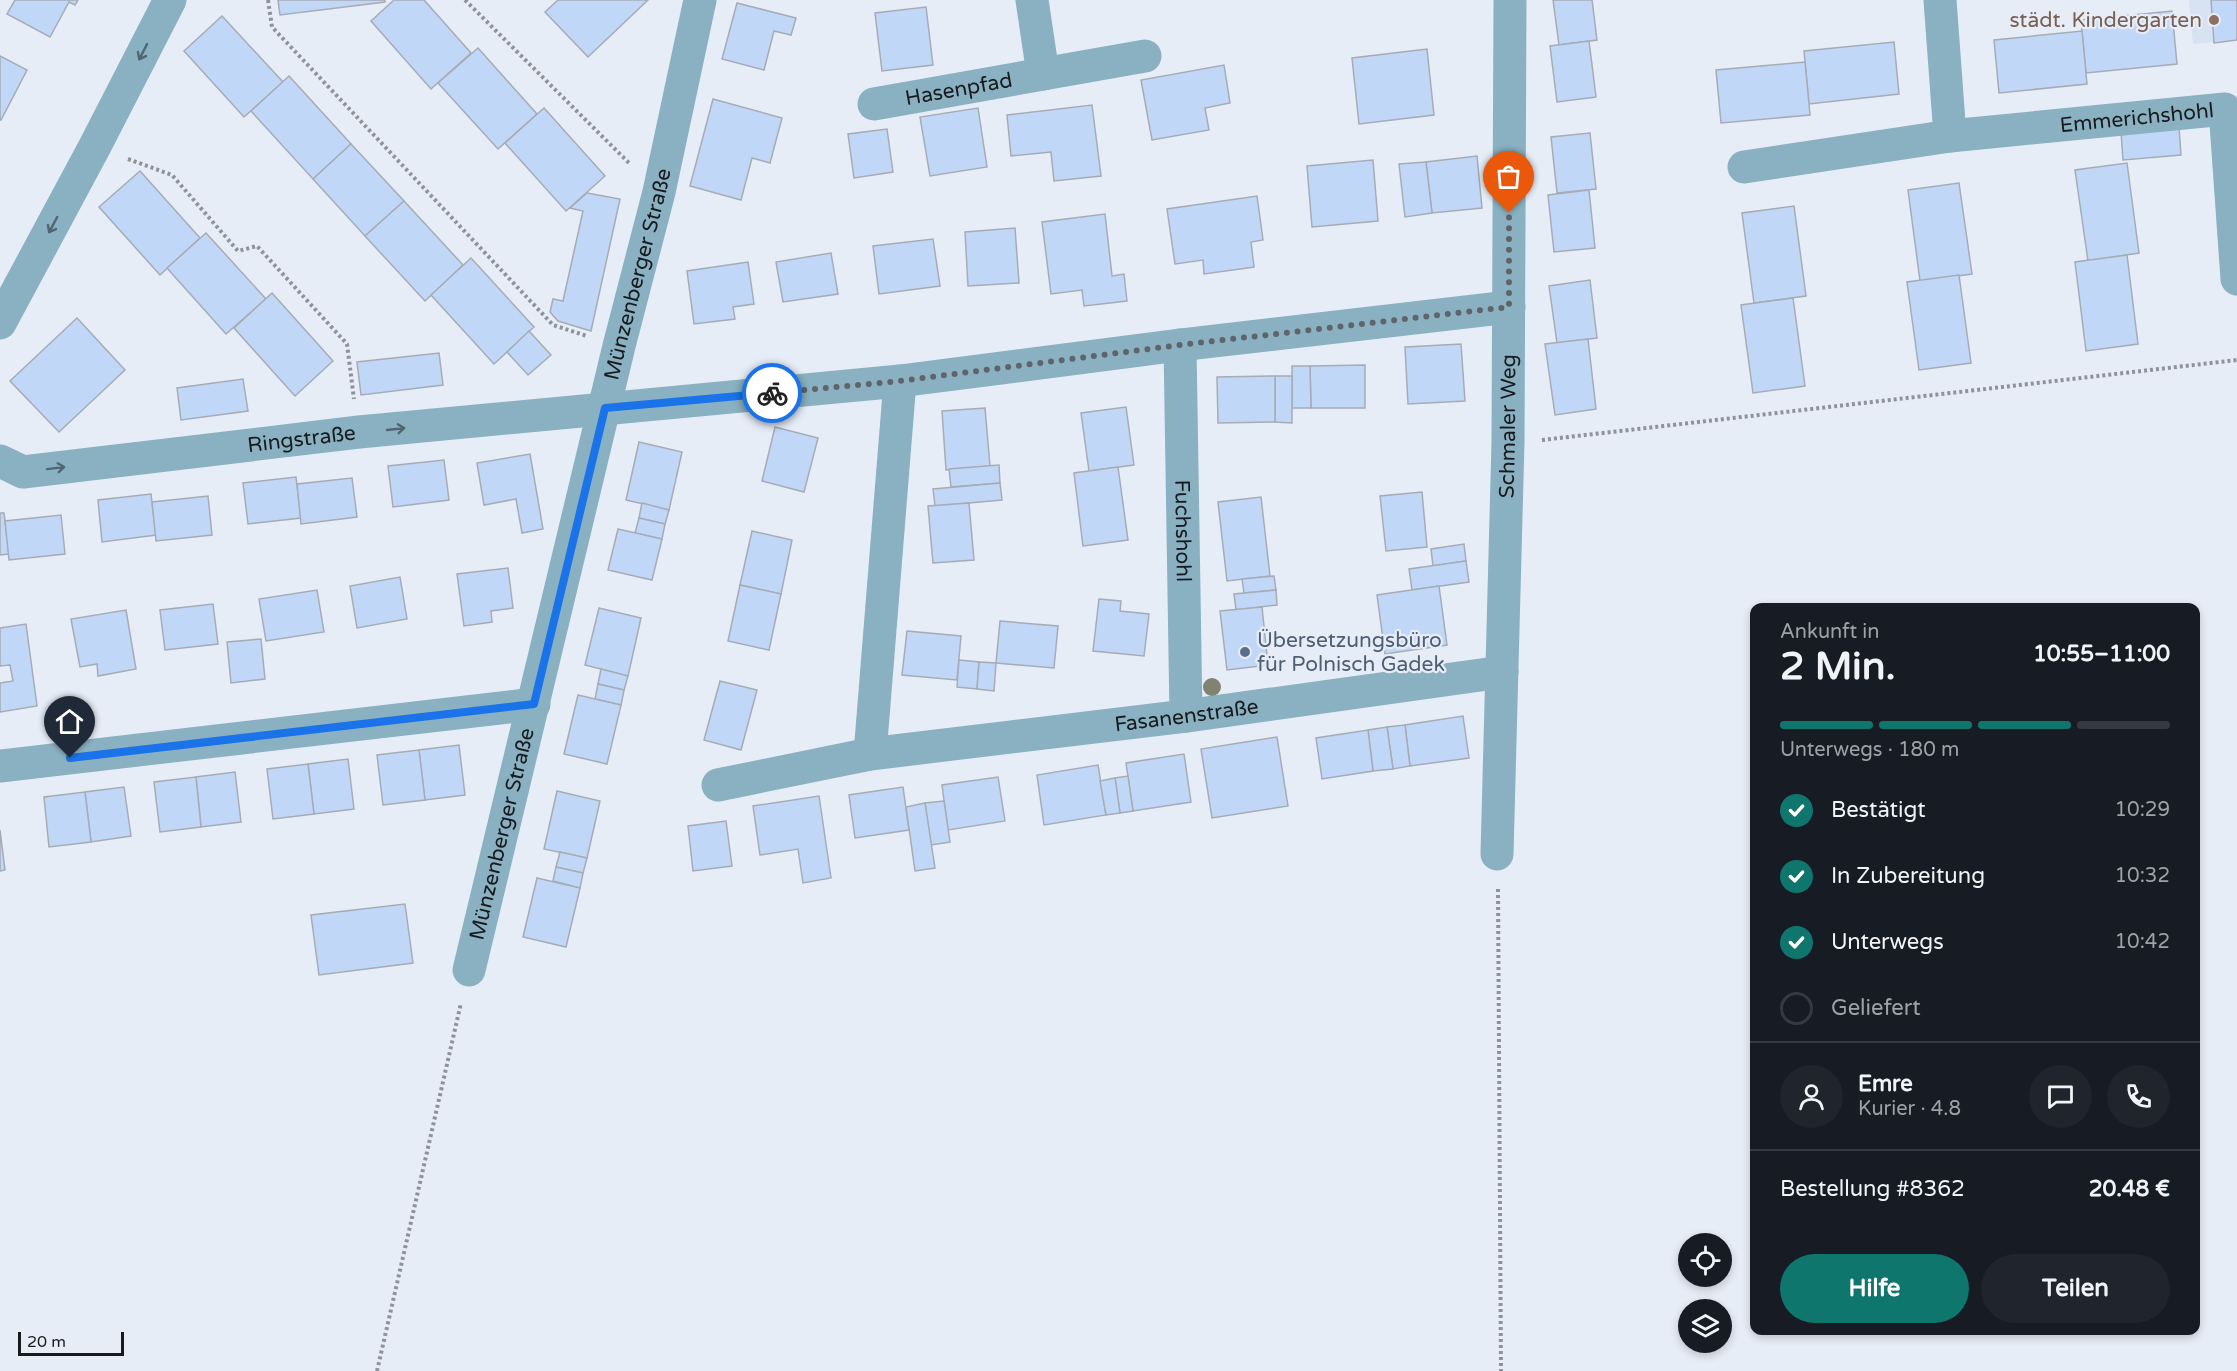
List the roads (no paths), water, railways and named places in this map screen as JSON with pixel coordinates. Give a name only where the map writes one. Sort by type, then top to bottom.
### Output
[{"type":"street","points":[[0,323],[95,147],[170,0]]},
{"type":"street","name":"Münzenberger Straße","points":[[469,970],[658,192],[700,0]]},
{"type":"street","points":[[1032,0],[1043,74]]},
{"type":"street","name":"Schmaler Weg","points":[[1497,854],[1508,442],[1510,0]]},
{"type":"street","points":[[1940,0],[1950,136]]},
{"type":"street","name":"Hasenpfad","points":[[874,104],[1145,56]]},
{"type":"street","name":"Emmerichshohl","points":[[1744,167],[1950,136],[2225,109],[2237,279]]},
{"type":"street","name":"Ringstraße","points":[[0,461],[23,472],[359,432],[900,381],[1180,345],[1509,307]]},
{"type":"street","name":"Fuchshohl","points":[[1180,345],[1186,716]]},
{"type":"street","points":[[870,754],[900,381]]},
{"type":"street","name":"Fasanenstraße","points":[[718,785],[870,754],[1186,716],[1502,672]]},
{"type":"street","points":[[0,766],[534,704]]},
{"type":"place","name":"städt. Kindergarten","points":[[2214,20]]},
{"type":"place","name":"Übersetzungsbüro für Polnisch Gadek","points":[[1245,652]]}]
